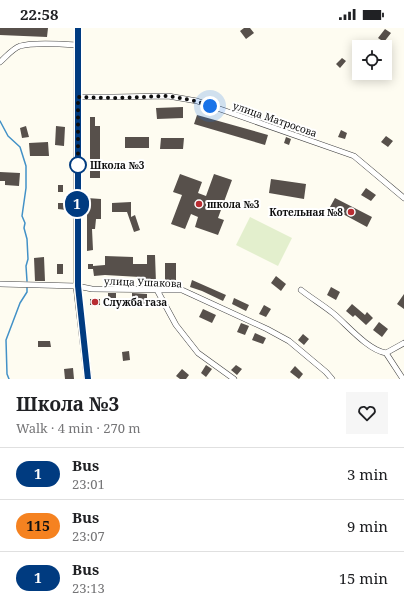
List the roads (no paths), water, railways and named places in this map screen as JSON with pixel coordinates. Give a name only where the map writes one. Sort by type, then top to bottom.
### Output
[{"type":"main road","points":[[78,28],[78,286],[88,379]]},
{"type":"street","points":[[0,62],[20,46],[78,45]]},
{"type":"street","name":"улица Матросова","points":[[78,97],[114,98],[168,96],[196,101],[354,156],[404,198]]},
{"type":"street","name":"улица Ушакова","points":[[0,284],[78,286],[92,289],[182,290],[290,341],[332,379]]},
{"type":"street","points":[[157,290],[176,325],[198,353],[234,379]]},
{"type":"street","points":[[301,290],[333,313],[364,342],[380,352],[386,353],[404,342]]},
{"type":"street","points":[[386,353],[403,379]]},
{"type":"waterway","points":[[0,121],[8,136],[20,147],[26,166],[26,188],[22,216],[25,223],[24,228],[27,239],[27,281]]},
{"type":"waterway","points":[[9,379],[7,374],[6,340],[20,303],[27,292],[27,287]]},
{"type":"place","name":"Школа №3","points":[[78,165]]},
{"type":"place","name":"школа №3","points":[[199,204]]},
{"type":"place","name":"Котельная №8","points":[[351,212]]},
{"type":"place","name":"Служба газа","points":[[95,302]]}]
